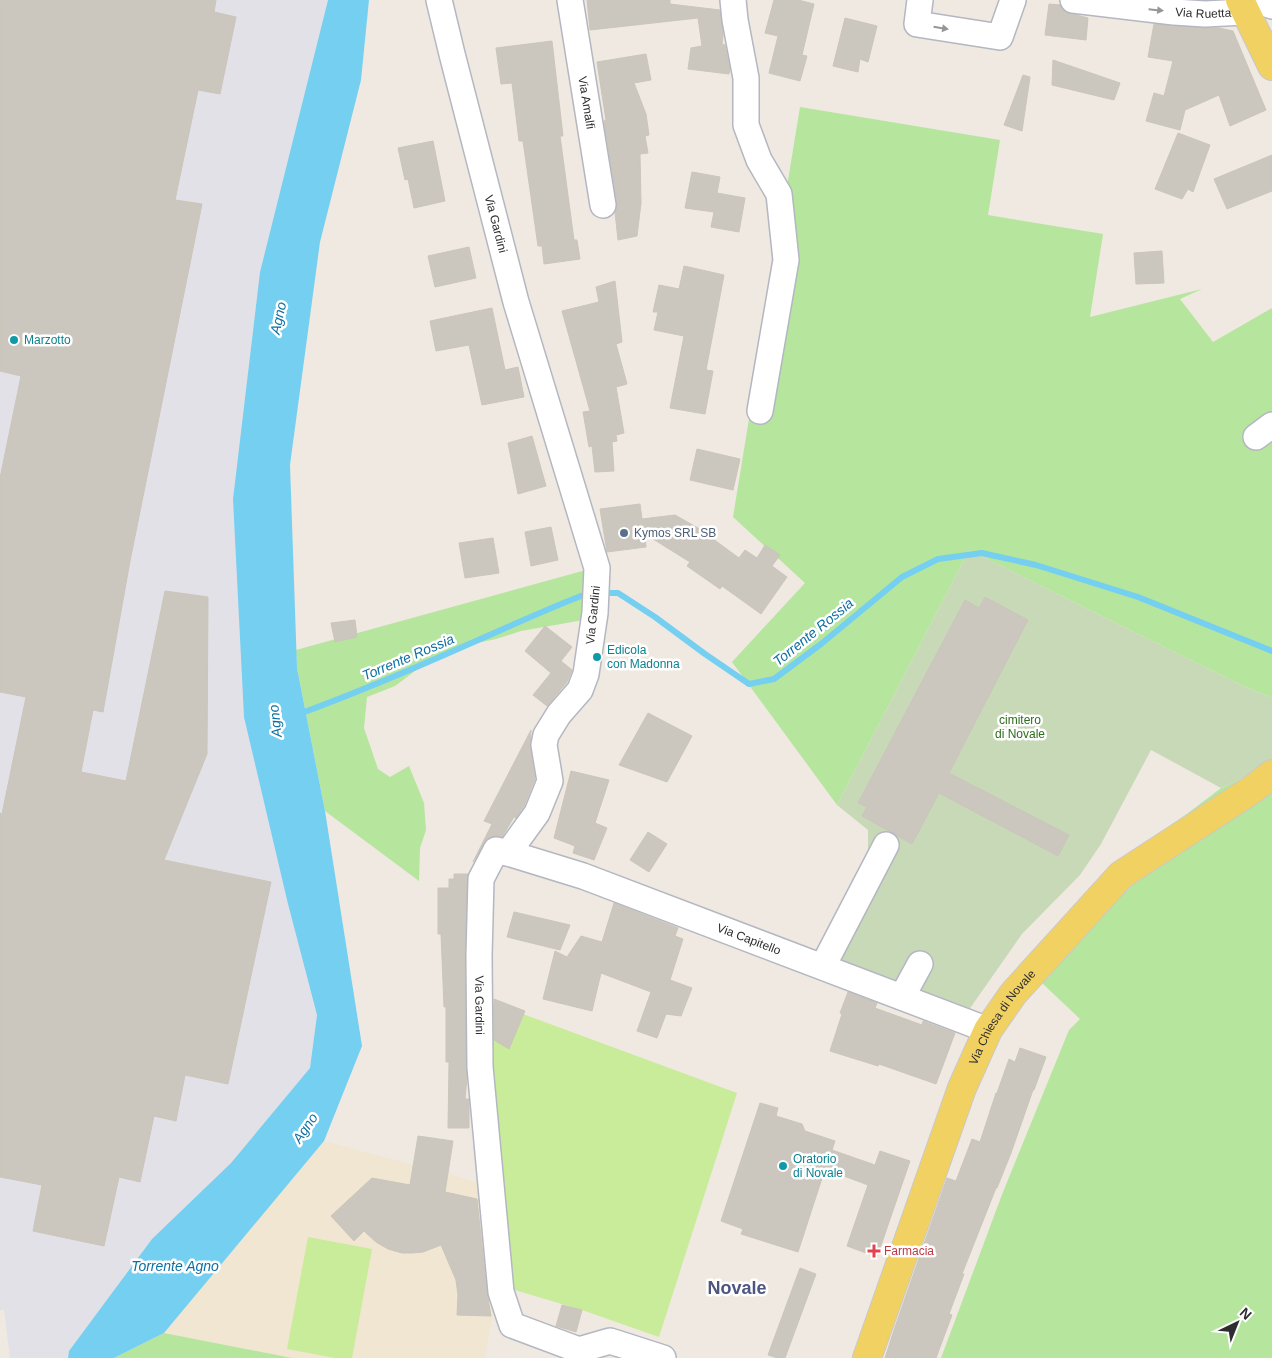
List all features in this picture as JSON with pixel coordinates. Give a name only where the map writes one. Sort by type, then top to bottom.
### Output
[{"type":"main road","points":[[1247,4],[1272,66]]},
{"type":"main road","name":"Via Chiesa di Novale","points":[[867,1358],[962,1088],[988,1030],[1013,994],[1121,875],[1272,774]]},
{"type":"street","name":"Via Gardini","points":[[440,0],[452,54],[516,302],[597,568],[595,613],[586,674],[580,690],[559,714],[546,735],[544,745],[550,782],[537,813],[508,853],[496,850],[481,879],[479,965],[480,1067],[501,1292],[512,1324],[579,1350],[610,1341],[662,1358]]},
{"type":"street","name":"Via Amalfi","points":[[570,0],[603,205]]},
{"type":"street","points":[[732,0],[746,78],[746,125],[759,160],[779,194],[786,260],[760,411]]},
{"type":"street","points":[[920,0],[917,24],[1000,37],[1013,0]]},
{"type":"street","name":"Via Ruetta","points":[[1073,0],[1181,13],[1205,14],[1247,4]]},
{"type":"street","points":[[1247,4],[1272,6]]},
{"type":"street","points":[[823,966],[886,845]]},
{"type":"street","name":"Via Capitello","points":[[508,853],[583,876],[988,1030]]},
{"type":"street","points":[[902,997],[920,964]]},
{"type":"shaded area","name":"Marzotto","points":[[0,0],[328,0],[260,272],[233,499],[288,904],[317,1015],[310,1068],[231,1163],[152,1239],[69,1351],[68,1358],[10,1358],[4,1310],[0,1310]]},
{"type":"shaded area","points":[[324,1141],[492,1186],[498,1285],[485,1358],[292,1358],[164,1333]]},
{"type":"green space","points":[[800,107],[1000,140],[988,215],[1103,234],[1090,317],[1202,289],[1180,299],[1213,342],[1272,308],[1272,698],[1243,686],[969,550],[837,805],[732,662],[805,583],[733,517]]},
{"type":"green space","name":"cimitero di Novale","points":[[969,550],[1243,686],[1272,698],[1272,765],[1221,788],[1151,750],[1101,844],[1080,875],[1022,934],[966,1014],[820,952],[868,859],[868,830],[837,805]]},
{"type":"green space","points":[[597,567],[595,618],[521,631],[435,656],[395,686],[367,697],[364,728],[378,769],[390,777],[409,766],[424,803],[426,830],[420,848],[419,881],[325,811],[297,668],[296,650]]},
{"type":"green space","points":[[1272,765],[1272,1358],[941,1358],[1003,1192],[1069,1030],[1080,1019],[1022,964],[1098,879],[1221,788]]},
{"type":"green space","points":[[485,1000],[737,1093],[659,1337],[582,1310],[498,1285]]},
{"type":"green space","points":[[308,1237],[372,1249],[352,1358],[335,1358],[287,1349]]},
{"type":"green space","points":[[164,1333],[292,1358],[114,1358]]},
{"type":"water","name":"Torrente Agno","points":[[328,0],[369,0],[361,80],[320,242],[290,465],[297,668],[325,811],[362,1046],[324,1141],[164,1333],[114,1358],[68,1358],[69,1351],[152,1239],[231,1163],[310,1068],[317,1015],[288,904],[244,717],[233,499],[260,272]]},
{"type":"building","name":"Marzotto","points":[[0,0],[216,0],[214,12],[236,17],[220,94],[198,90],[175,200],[202,204],[130,561],[103,712],[93,710],[81,772],[126,781],[165,591],[208,597],[207,754],[164,860],[271,882],[228,1084],[185,1075],[176,1121],[154,1116],[140,1182],[119,1177],[104,1246],[33,1231],[42,1185],[0,1177],[0,813],[2,814],[26,697],[0,692],[0,478],[21,376],[0,371]]},
{"type":"building","points":[[587,0],[670,0],[670,4],[720,10],[723,35],[722,44],[725,45],[730,69],[729,74],[688,69],[691,48],[702,46],[698,18],[590,30]]},
{"type":"building","points":[[774,0],[798,0],[814,4],[802,55],[807,56],[800,81],[769,73],[778,36],[765,33]]},
{"type":"building","points":[[1049,4],[1060,5],[1065,12],[1088,18],[1086,40],[1045,35]]},
{"type":"building","points":[[845,18],[877,26],[868,62],[860,59],[858,72],[833,66]]},
{"type":"building","points":[[1154,24],[1219,28],[1233,31],[1266,110],[1230,126],[1219,95],[1185,110],[1180,130],[1146,121],[1154,93],[1164,96],[1173,61],[1148,57]]},
{"type":"building","points":[[552,41],[563,136],[560,136],[574,240],[577,240],[580,259],[544,264],[542,246],[538,246],[523,141],[519,141],[512,83],[501,84],[496,48]]},
{"type":"building","points":[[646,54],[651,80],[634,83],[646,114],[649,135],[645,136],[648,153],[640,154],[641,203],[637,236],[618,240],[615,212],[617,203],[597,62]]},
{"type":"building","points":[[1053,60],[1120,83],[1114,100],[1052,85]]},
{"type":"building","points":[[1023,75],[1030,77],[1022,131],[1004,125]]},
{"type":"building","points":[[1178,133],[1210,145],[1193,192],[1188,189],[1182,199],[1155,189]]},
{"type":"building","points":[[433,141],[445,201],[414,208],[408,179],[405,180],[398,148]]},
{"type":"building","points":[[1272,155],[1272,191],[1227,209],[1214,179]]},
{"type":"building","points":[[692,172],[720,177],[717,193],[745,198],[739,232],[711,227],[714,212],[685,208]]},
{"type":"building","points":[[469,247],[476,278],[435,287],[428,256]]},
{"type":"building","points":[[1162,251],[1164,283],[1136,284],[1134,253]]},
{"type":"building","points":[[684,266],[724,275],[706,370],[713,371],[705,414],[670,408],[684,336],[654,330],[658,312],[653,312],[659,285],[679,289]]},
{"type":"building","points":[[615,281],[622,342],[616,344],[627,384],[616,387],[624,433],[616,435],[617,441],[612,442],[614,471],[595,472],[592,446],[589,447],[583,412],[590,411],[562,311],[599,302],[596,287]]},
{"type":"building","points":[[492,308],[505,370],[518,367],[524,397],[482,405],[469,345],[436,351],[430,321]]},
{"type":"building","points":[[532,436],[546,486],[518,494],[508,443]]},
{"type":"building","points":[[697,449],[740,459],[733,490],[690,480]]},
{"type":"building","points":[[640,504],[642,519],[675,515],[698,528],[739,558],[745,550],[757,558],[765,545],[780,555],[772,566],[787,577],[761,614],[722,586],[720,589],[687,566],[690,562],[645,534],[646,547],[607,552],[600,509]]},
{"type":"building","points":[[551,527],[558,560],[531,566],[525,532]]},
{"type":"building","points":[[493,538],[499,573],[465,578],[459,543]]},
{"type":"building","points":[[985,597],[1028,620],[949,773],[1069,835],[1058,856],[939,793],[912,844],[862,816],[867,807],[858,803],[965,600],[979,608]]},
{"type":"building","points":[[355,620],[357,637],[335,642],[331,623]]},
{"type":"building","points":[[545,626],[572,647],[561,661],[572,670],[567,682],[547,706],[533,695],[551,673],[525,651]]},
{"type":"building","points":[[648,713],[692,736],[667,782],[619,765]]},
{"type":"building","points":[[531,730],[530,747],[535,779],[524,806],[516,818],[514,817],[502,837],[494,836],[487,839],[473,862],[492,824],[484,821]]},
{"type":"building","points":[[571,771],[609,780],[595,823],[607,828],[594,860],[573,853],[575,846],[554,838]]},
{"type":"building","points":[[648,832],[667,844],[649,872],[630,860]]},
{"type":"building","points":[[454,874],[468,874],[465,956],[467,1077],[465,1099],[469,1099],[469,1128],[448,1128],[449,1062],[446,1062],[446,1007],[444,1007],[441,934],[438,934],[438,888],[449,888],[449,879],[454,879]]},
{"type":"building","points":[[614,903],[678,928],[675,936],[683,939],[670,980],[692,988],[681,1016],[666,1014],[657,1038],[637,1031],[651,992],[601,973],[592,1011],[543,999],[555,951],[567,957],[581,936],[602,942]]},
{"type":"building","points":[[514,912],[570,925],[560,950],[507,937]]},
{"type":"building","points":[[848,992],[877,1003],[875,1008],[922,1025],[923,1021],[955,1033],[936,1084],[879,1064],[878,1066],[830,1051],[842,1014],[840,1013]]},
{"type":"building","points":[[494,999],[525,1011],[509,1049],[494,1040]]},
{"type":"building","points":[[1020,1048],[1046,1057],[1011,1153],[962,1274],[964,1274],[949,1314],[952,1315],[936,1358],[885,1358],[947,1178],[956,1181],[972,1139],[980,1142],[1009,1059],[1015,1062]]},
{"type":"building","points":[[760,1103],[778,1108],[776,1116],[802,1124],[805,1131],[835,1141],[832,1150],[875,1165],[880,1151],[910,1161],[877,1257],[847,1246],[868,1185],[825,1169],[798,1252],[741,1234],[743,1229],[721,1221]]},
{"type":"building","points":[[418,1136],[453,1141],[445,1192],[477,1199],[491,1316],[457,1315],[458,1295],[456,1280],[441,1245],[423,1252],[402,1253],[388,1249],[376,1242],[364,1231],[354,1241],[331,1216],[372,1178],[410,1185]]},
{"type":"building","points":[[800,1268],[816,1274],[785,1358],[768,1355]]},
{"type":"building","points":[[562,1305],[582,1310],[576,1332],[556,1326]]},
{"type":"waterway","name":"Torrente Rossia","points":[[602,593],[618,593],[749,684],[774,679],[821,644],[902,577],[938,559],[982,553],[1036,565],[1138,597],[1272,651]]},
{"type":"waterway","name":"Torrente Rossia","points":[[299,714],[427,663],[589,593]]},
{"type":"place","name":"Marzotto","points":[[14,340]]},
{"type":"place","name":"Kymos SRL SB","points":[[624,533]]},
{"type":"place","name":"Edicola con Madonna","points":[[597,657]]},
{"type":"place","name":"Oratorio di Novale","points":[[783,1166]]},
{"type":"place","name":"Farmacia","points":[[874,1251]]},
{"type":"district","name":"Novale","points":[[737,1288]]},
{"type":"water label","name":"Agno","points":[[278,318]]},
{"type":"water label","name":"Agno","points":[[275,721]]},
{"type":"water label","name":"Agno","points":[[305,1128]]}]
